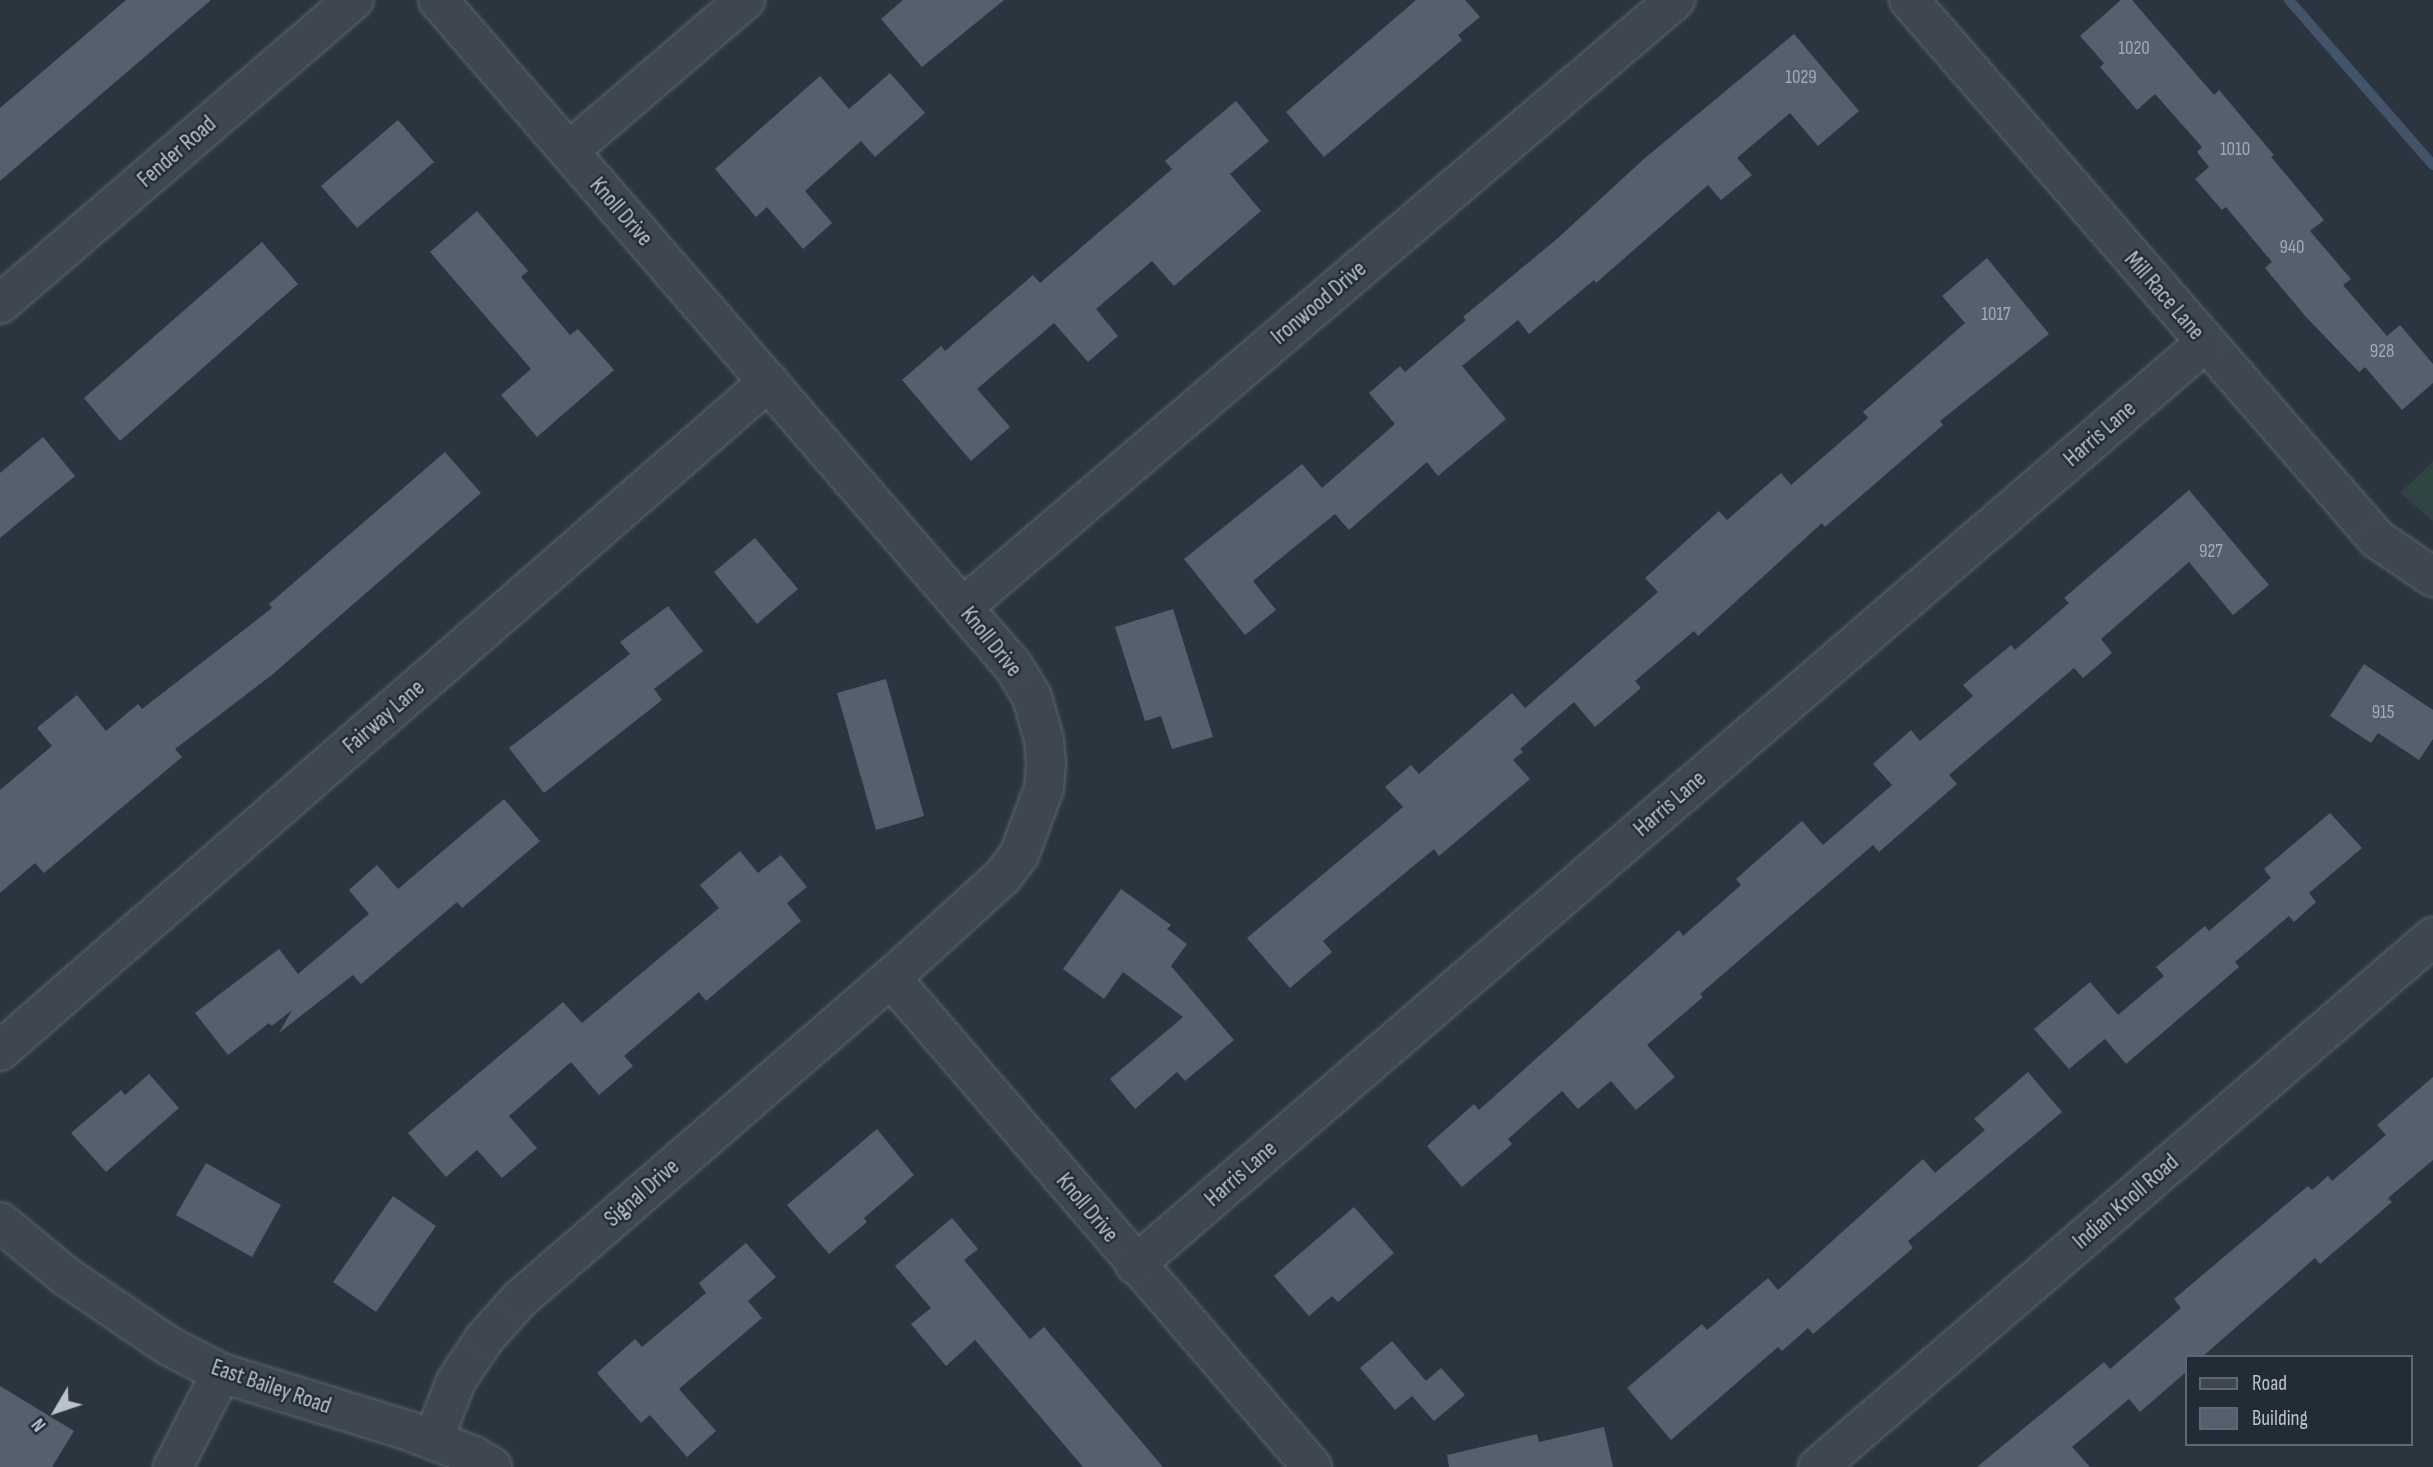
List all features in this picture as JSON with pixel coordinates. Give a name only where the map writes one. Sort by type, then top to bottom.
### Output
[{"type":"street","name":"Fender Road","points":[[0,304],[354,0]]},
{"type":"street","name":"Knoll Drive","points":[[438,0],[1014,667],[1032,697],[1044,740],[1044,788],[1019,855],[1003,876],[891,978],[1135,1265],[1312,1467]]},
{"type":"street","points":[[569,151],[745,0]]},
{"type":"street","name":"Ironwood Drive","points":[[962,607],[1675,0]]},
{"type":"street","name":"Mill Race Lane","points":[[1909,0],[2377,539],[2433,577]]},
{"type":"street","name":"Harris Lane","points":[[1135,1265],[2205,343]]},
{"type":"street","name":"Fairway Lane","points":[[0,1051],[768,382]]},
{"type":"street","name":"Indian Knoll Road","points":[[1818,1467],[2433,937]]},
{"type":"street","name":"Signal Drive","points":[[433,1440],[456,1381],[485,1338],[520,1299],[891,978]]},
{"type":"street","name":"East Bailey Road","points":[[0,1222],[67,1277],[169,1346],[220,1373],[433,1440],[492,1467]]},
{"type":"street","points":[[173,1467],[220,1373]]},
{"type":"green space","points":[[2433,461],[2433,521],[2400,493]]},
{"type":"building","points":[[126,0],[211,0],[0,181],[0,108]]},
{"type":"building","points":[[903,0],[1004,0],[922,67],[881,19]]},
{"type":"building","points":[[1416,0],[1465,0],[1480,17],[1458,35],[1462,40],[1324,157],[1286,112]]},
{"type":"building","points":[[2121,0],[2132,0],[2214,95],[2219,90],[2274,155],[2271,157],[2324,220],[2310,231],[2351,279],[2343,285],[2387,336],[2400,325],[2433,364],[2433,383],[2402,410],[2365,367],[2359,372],[2306,317],[2265,268],[2272,262],[2226,207],[2222,210],[2195,179],[2209,167],[2197,152],[2202,147],[2155,94],[2137,110],[2100,67],[2104,63],[2080,36]]},
{"type":"building","points":[[1794,34],[1859,111],[1818,146],[1790,113],[1737,158],[1752,175],[1721,200],[1708,185],[1596,283],[1594,280],[1529,334],[1518,320],[1462,366],[1506,419],[1438,476],[1427,462],[1349,530],[1335,514],[1253,581],[1276,610],[1245,635],[1184,559],[1302,464],[1322,488],[1395,424],[1369,393],[1400,366],[1405,372],[1466,320],[1463,317],[1558,238],[1645,158]]},
{"type":"building","points":[[890,73],[925,113],[875,157],[861,141],[805,191],[832,223],[803,249],[767,207],[756,217],[715,169],[820,76],[849,109]]},
{"type":"building","points":[[1236,101],[1269,141],[1230,174],[1261,211],[1174,286],[1152,261],[1096,309],[1118,336],[1088,362],[1054,323],[977,389],[1010,427],[971,461],[902,380],[941,346],[945,351],[1033,275],[1040,283],[1172,169],[1165,161]]},
{"type":"building","points":[[398,120],[434,162],[357,228],[321,186]]},
{"type":"building","points":[[477,211],[528,271],[521,277],[570,335],[578,329],[614,370],[537,437],[501,395],[531,369],[430,252]]},
{"type":"building","points":[[262,242],[298,284],[120,441],[84,398]]},
{"type":"building","points":[[1987,258],[2049,334],[1940,421],[1943,425],[1825,527],[1822,523],[1698,636],[1694,631],[1635,681],[1641,688],[1595,727],[1574,702],[1520,749],[1523,752],[1513,760],[1530,779],[1439,856],[1434,849],[1323,941],[1332,952],[1290,988],[1247,938],[1403,807],[1385,787],[1411,765],[1419,774],[1512,693],[1525,708],[1658,592],[1645,578],[1719,511],[1727,520],[1781,473],[1791,485],[1868,418],[1863,412],[1965,323],[1942,296]]},
{"type":"building","points":[[43,437],[75,476],[0,538],[0,473]]},
{"type":"building","points":[[445,452],[481,493],[273,674],[175,749],[182,757],[44,873],[35,863],[0,893],[0,790],[52,746],[37,728],[77,695],[106,731],[138,704],[142,709],[272,608],[269,604]]},
{"type":"building","points":[[2189,490],[2269,585],[2233,615],[2189,562],[2101,639],[2112,653],[2083,678],[2074,668],[1949,775],[1957,784],[1879,852],[1873,845],[1700,994],[1703,997],[1647,1045],[1675,1077],[1636,1110],[1611,1081],[1578,1109],[1562,1091],[1508,1139],[1512,1144],[1462,1187],[1427,1146],[1474,1104],[1479,1110],[1679,930],[1683,936],[1741,885],[1736,879],[1802,821],[1823,845],[1892,785],[1873,764],[1911,730],[1920,741],[1973,696],[1963,685],[2011,645],[2015,650],[2069,603],[2064,598]]},
{"type":"building","points":[[755,538],[798,589],[757,624],[714,572]]},
{"type":"building","points":[[668,606],[703,651],[654,689],[662,700],[544,793],[509,748],[630,654],[620,642]]},
{"type":"building","points":[[1173,609],[1213,737],[1172,749],[1161,716],[1145,721],[1115,627]]},
{"type":"building","points":[[2364,664],[2433,710],[2433,739],[2419,760],[2378,733],[2371,743],[2330,716]]},
{"type":"building","points":[[886,679],[924,816],[876,830],[837,693]]},
{"type":"building","points":[[504,799],[540,841],[462,908],[457,902],[361,984],[353,975],[279,1033],[292,1010],[272,1026],[269,1023],[228,1055],[195,1013],[279,949],[298,974],[369,914],[349,890],[377,865],[398,889]]},
{"type":"building","points":[[2330,813],[2362,848],[2309,893],[2316,902],[2294,922],[2289,916],[2235,962],[2239,967],[2126,1064],[2105,1039],[2069,1069],[2034,1029],[2090,982],[2118,1015],[2164,976],[2156,967],[2205,926],[2209,931],[2271,878],[2264,869]]},
{"type":"building","points":[[740,851],[758,873],[781,855],[807,887],[787,903],[801,921],[706,1001],[699,992],[624,1056],[633,1066],[599,1095],[571,1062],[509,1116],[537,1148],[502,1178],[477,1150],[446,1177],[408,1133],[563,1002],[582,1023],[719,908],[700,885]]},
{"type":"building","points":[[1121,889],[1171,925],[1167,929],[1187,944],[1171,966],[1234,1040],[1185,1081],[1177,1072],[1135,1109],[1110,1079],[1183,1017],[1123,972],[1104,999],[1063,969]]},
{"type":"building","points":[[2028,1072],[2062,1112],[1908,1241],[1913,1248],[1813,1334],[1808,1328],[1782,1351],[1778,1347],[1671,1440],[1627,1388],[1702,1324],[1707,1330],[1768,1278],[1778,1290],[1923,1159],[1935,1173],[1985,1130],[1974,1119]]},
{"type":"building","points":[[149,1074],[179,1108],[106,1172],[71,1133],[121,1090],[125,1095]]},
{"type":"building","points":[[2433,1077],[2433,1160],[2388,1198],[2392,1202],[2320,1264],[2315,1258],[2204,1355],[2184,1355],[2184,1374],[2140,1412],[2129,1399],[2072,1447],[2090,1467],[1977,1467],[2104,1362],[2110,1369],[2181,1308],[2174,1299],[2308,1186],[2312,1190],[2328,1176],[2332,1181],[2386,1135],[2377,1125]]},
{"type":"building","points":[[877,1129],[914,1175],[864,1218],[867,1222],[829,1254],[787,1205]]},
{"type":"building","points":[[206,1163],[281,1205],[252,1257],[176,1215]]},
{"type":"building","points":[[393,1196],[436,1226],[376,1312],[333,1282]]},
{"type":"building","points":[[1354,1207],[1394,1253],[1338,1302],[1332,1296],[1309,1316],[1274,1276]]},
{"type":"building","points":[[952,1218],[978,1249],[964,1260],[1030,1339],[1044,1327],[1163,1467],[1083,1467],[975,1340],[946,1366],[911,1324],[931,1308],[895,1266]]},
{"type":"building","points":[[746,1243],[776,1277],[748,1301],[762,1318],[679,1389],[716,1431],[687,1457],[650,1415],[641,1423],[597,1373],[635,1339],[642,1347],[706,1293],[699,1283]]},
{"type":"building","points":[[1392,1341],[1426,1381],[1441,1368],[1465,1395],[1434,1421],[1412,1396],[1395,1410],[1360,1368]]},
{"type":"building","points":[[0,1386],[74,1431],[52,1467],[0,1467]]},
{"type":"building","points":[[1604,1427],[1613,1467],[1449,1467],[1447,1455],[1537,1434],[1539,1442]]},
{"type":"waterway","points":[[2289,0],[2433,165]]}]
